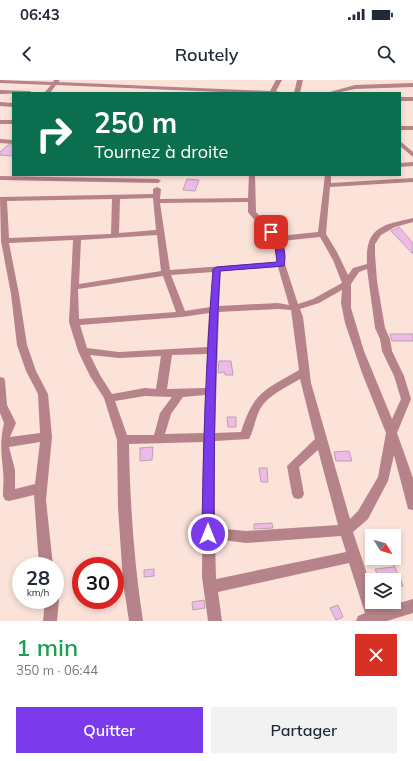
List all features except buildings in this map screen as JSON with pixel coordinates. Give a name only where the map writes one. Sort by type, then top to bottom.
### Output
[{"type":"street","points":[[88,87],[93,80]]},
{"type":"street","points":[[120,92],[128,80]]},
{"type":"street","points":[[154,91],[160,80]]},
{"type":"street","points":[[273,92],[279,80]]},
{"type":"street","points":[[297,92],[300,80]]},
{"type":"street","points":[[2,81],[56,82],[88,87],[123,87],[154,91],[213,92]]},
{"type":"street","points":[[48,92],[56,82]]},
{"type":"street","points":[[337,92],[413,85]]},
{"type":"street","points":[[0,92],[12,92]]},
{"type":"street","points":[[401,99],[413,98]]},
{"type":"street","points":[[0,104],[12,105]]},
{"type":"street","points":[[0,122],[12,122]]},
{"type":"street","points":[[401,128],[413,128]]},
{"type":"street","points":[[0,141],[12,142]]},
{"type":"street","points":[[401,144],[413,155]]},
{"type":"street","points":[[401,165],[413,164]]},
{"type":"street","points":[[0,178],[17,176],[53,180],[158,178],[156,199],[166,273],[182,314]]},
{"type":"street","points":[[252,176],[252,212],[277,239],[280,249],[281,264],[298,317],[306,383],[354,556],[369,619],[413,606]]},
{"type":"street","points":[[413,180],[328,180],[322,234],[331,246],[346,284],[346,304],[351,328],[392,431],[409,484],[413,505]]},
{"type":"street","points":[[45,557],[40,500],[46,437],[43,394],[31,372],[22,345],[15,294],[5,241],[3,199],[116,198],[252,200]]},
{"type":"street","points":[[114,236],[116,198]]},
{"type":"street","points":[[208,534],[212,533],[246,537],[346,530],[363,515],[384,477],[392,431],[406,399],[399,376],[387,352],[385,339],[380,328],[370,256],[373,238],[382,230],[413,220]]},
{"type":"street","points":[[5,241],[114,236],[161,232]]},
{"type":"street","points":[[277,239],[322,234]]},
{"type":"street","points":[[77,237],[74,287],[74,322],[83,351],[95,376],[109,398],[123,440],[124,507],[129,574],[136,621]]},
{"type":"street","points":[[74,287],[166,273],[281,264]]},
{"type":"street","points":[[74,322],[182,314],[214,309],[278,306],[295,308],[316,301],[346,284],[356,270],[371,265]]},
{"type":"street","points":[[215,621],[210,587],[208,534],[209,436],[217,269]]},
{"type":"street","points":[[83,351],[119,355],[212,350]]},
{"type":"street","points":[[161,392],[167,352]]},
{"type":"street","points":[[123,440],[245,436],[252,416],[260,401],[279,386],[305,370]]},
{"type":"street","points":[[0,381],[5,423],[2,443],[9,470],[9,496],[41,488]]},
{"type":"street","points":[[109,398],[146,392],[180,393],[211,391]]},
{"type":"street","points":[[158,439],[166,414],[180,393]]},
{"type":"street","points":[[2,443],[46,437]]},
{"type":"street","points":[[298,494],[293,466],[321,440]]},
{"type":"street","points":[[210,587],[354,556]]},
{"type":"street","points":[[50,621],[51,609]]},
{"type":"route","points":[[208,534],[208,474],[213,325],[217,269],[281,264],[280,249],[277,239],[271,232]]}]
